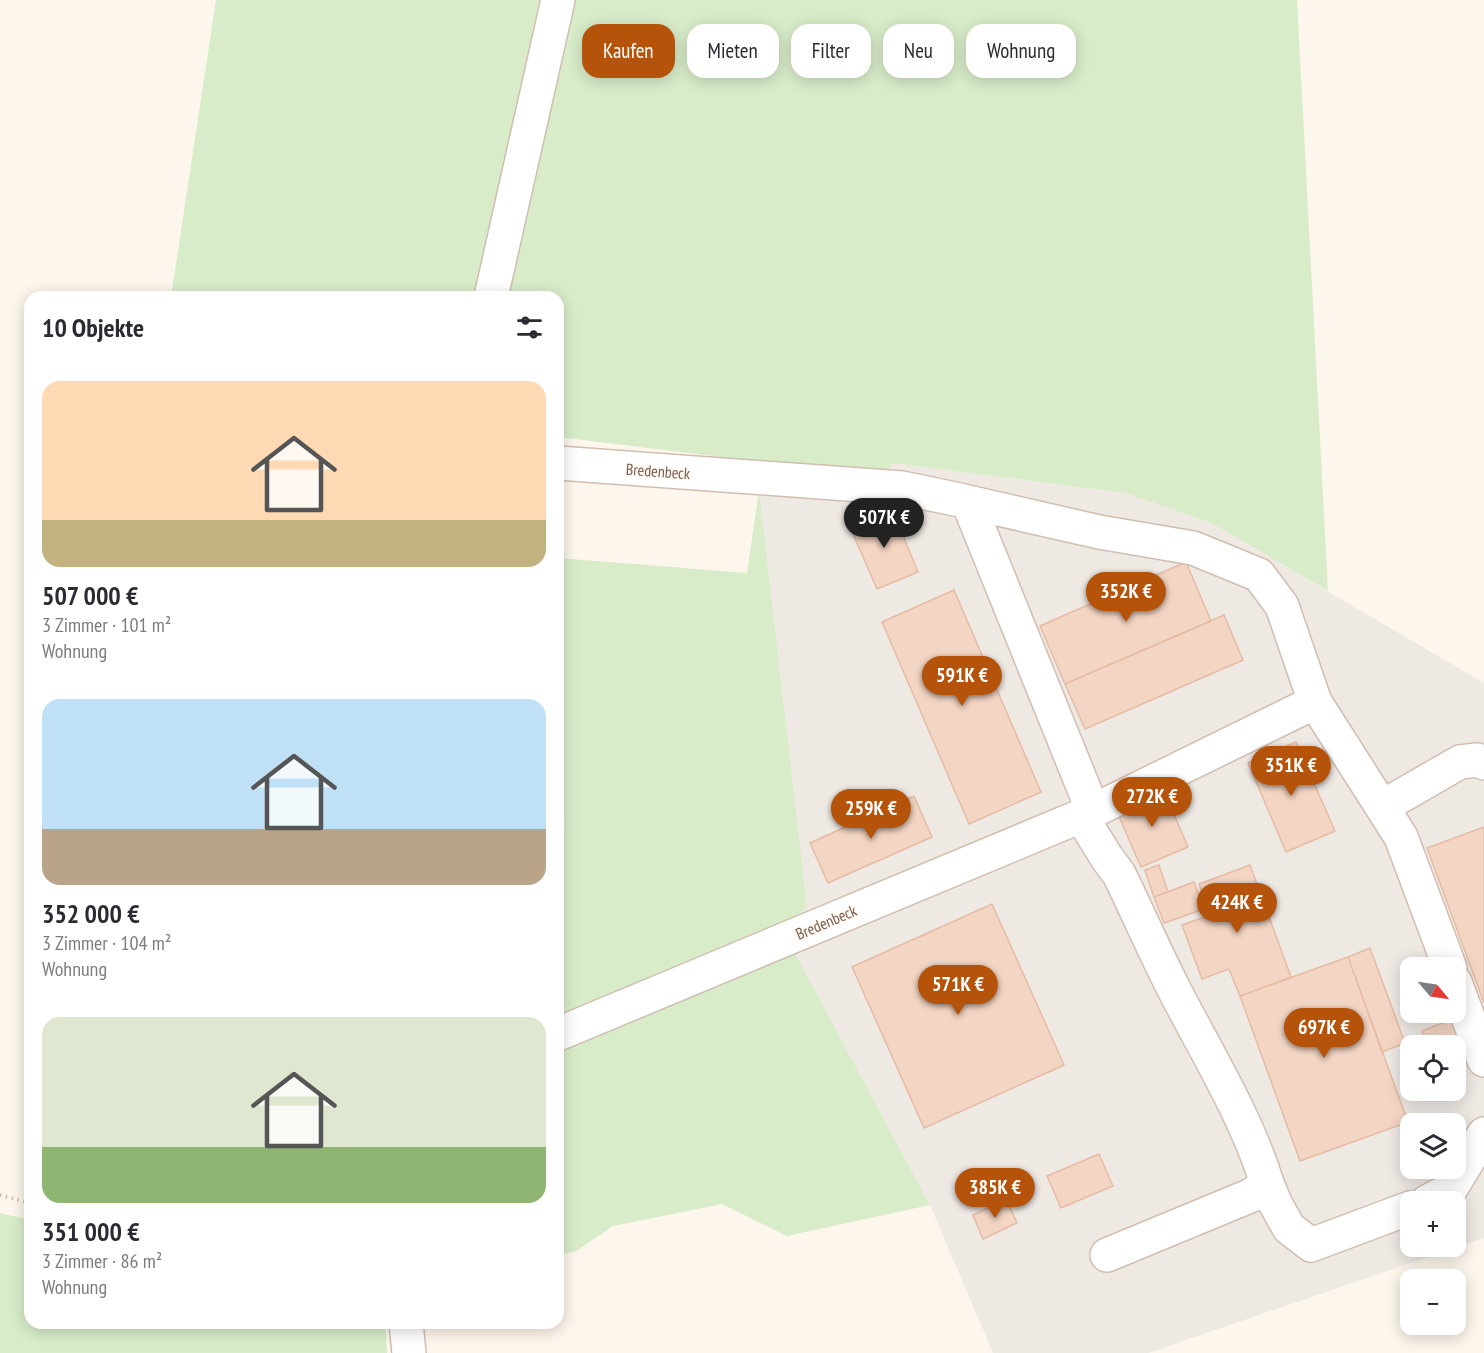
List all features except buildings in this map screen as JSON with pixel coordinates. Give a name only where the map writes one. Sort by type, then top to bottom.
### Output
[{"type":"street","points":[[491,291],[558,0]]},
{"type":"street","name":"Bredenbeck","points":[[564,463],[902,489],[1099,532],[1193,548],[1259,575],[1282,606],[1315,702],[1401,837],[1446,957]]},
{"type":"street","points":[[968,502],[1087,813],[1107,858],[1119,873],[1177,995],[1234,1102],[1275,1203],[1289,1228],[1311,1245],[1400,1212]]},
{"type":"street","name":"Bredenbeck","points":[[564,1031],[1087,813],[1315,702]]},
{"type":"street","points":[[1382,807],[1460,762],[1477,760],[1484,763]]},
{"type":"street","points":[[1466,1012],[1484,1060]]},
{"type":"street","points":[[1448,1191],[1484,1134]]},
{"type":"street","points":[[1107,1255],[1252,1195],[1267,1183]]},
{"type":"street","points":[[407,1329],[409,1353]]},
{"type":"path","points":[[0,1195],[24,1201]]},
{"type":"shaded area","points":[[893,463],[1125,493],[1211,523],[1484,683],[1484,1238],[1466,1244],[1466,1191],[1400,1191],[1400,1257],[1428,1257],[1148,1353],[993,1353],[930,1205],[782,929],[759,491],[884,477]]},
{"type":"green space","points":[[216,0],[545,0],[476,291],[172,291]]},
{"type":"green space","points":[[571,0],[1297,0],[1328,591],[1211,523],[1125,493],[893,463],[884,477],[564,438],[564,291],[501,291]]},
{"type":"green space","points":[[759,491],[807,907],[782,929],[930,1205],[787,1236],[722,1204],[613,1226],[575,1252],[564,1253],[564,558],[747,573]]},
{"type":"green space","points":[[0,1213],[24,1219],[24,1329],[385,1329],[387,1353],[0,1353]]}]
